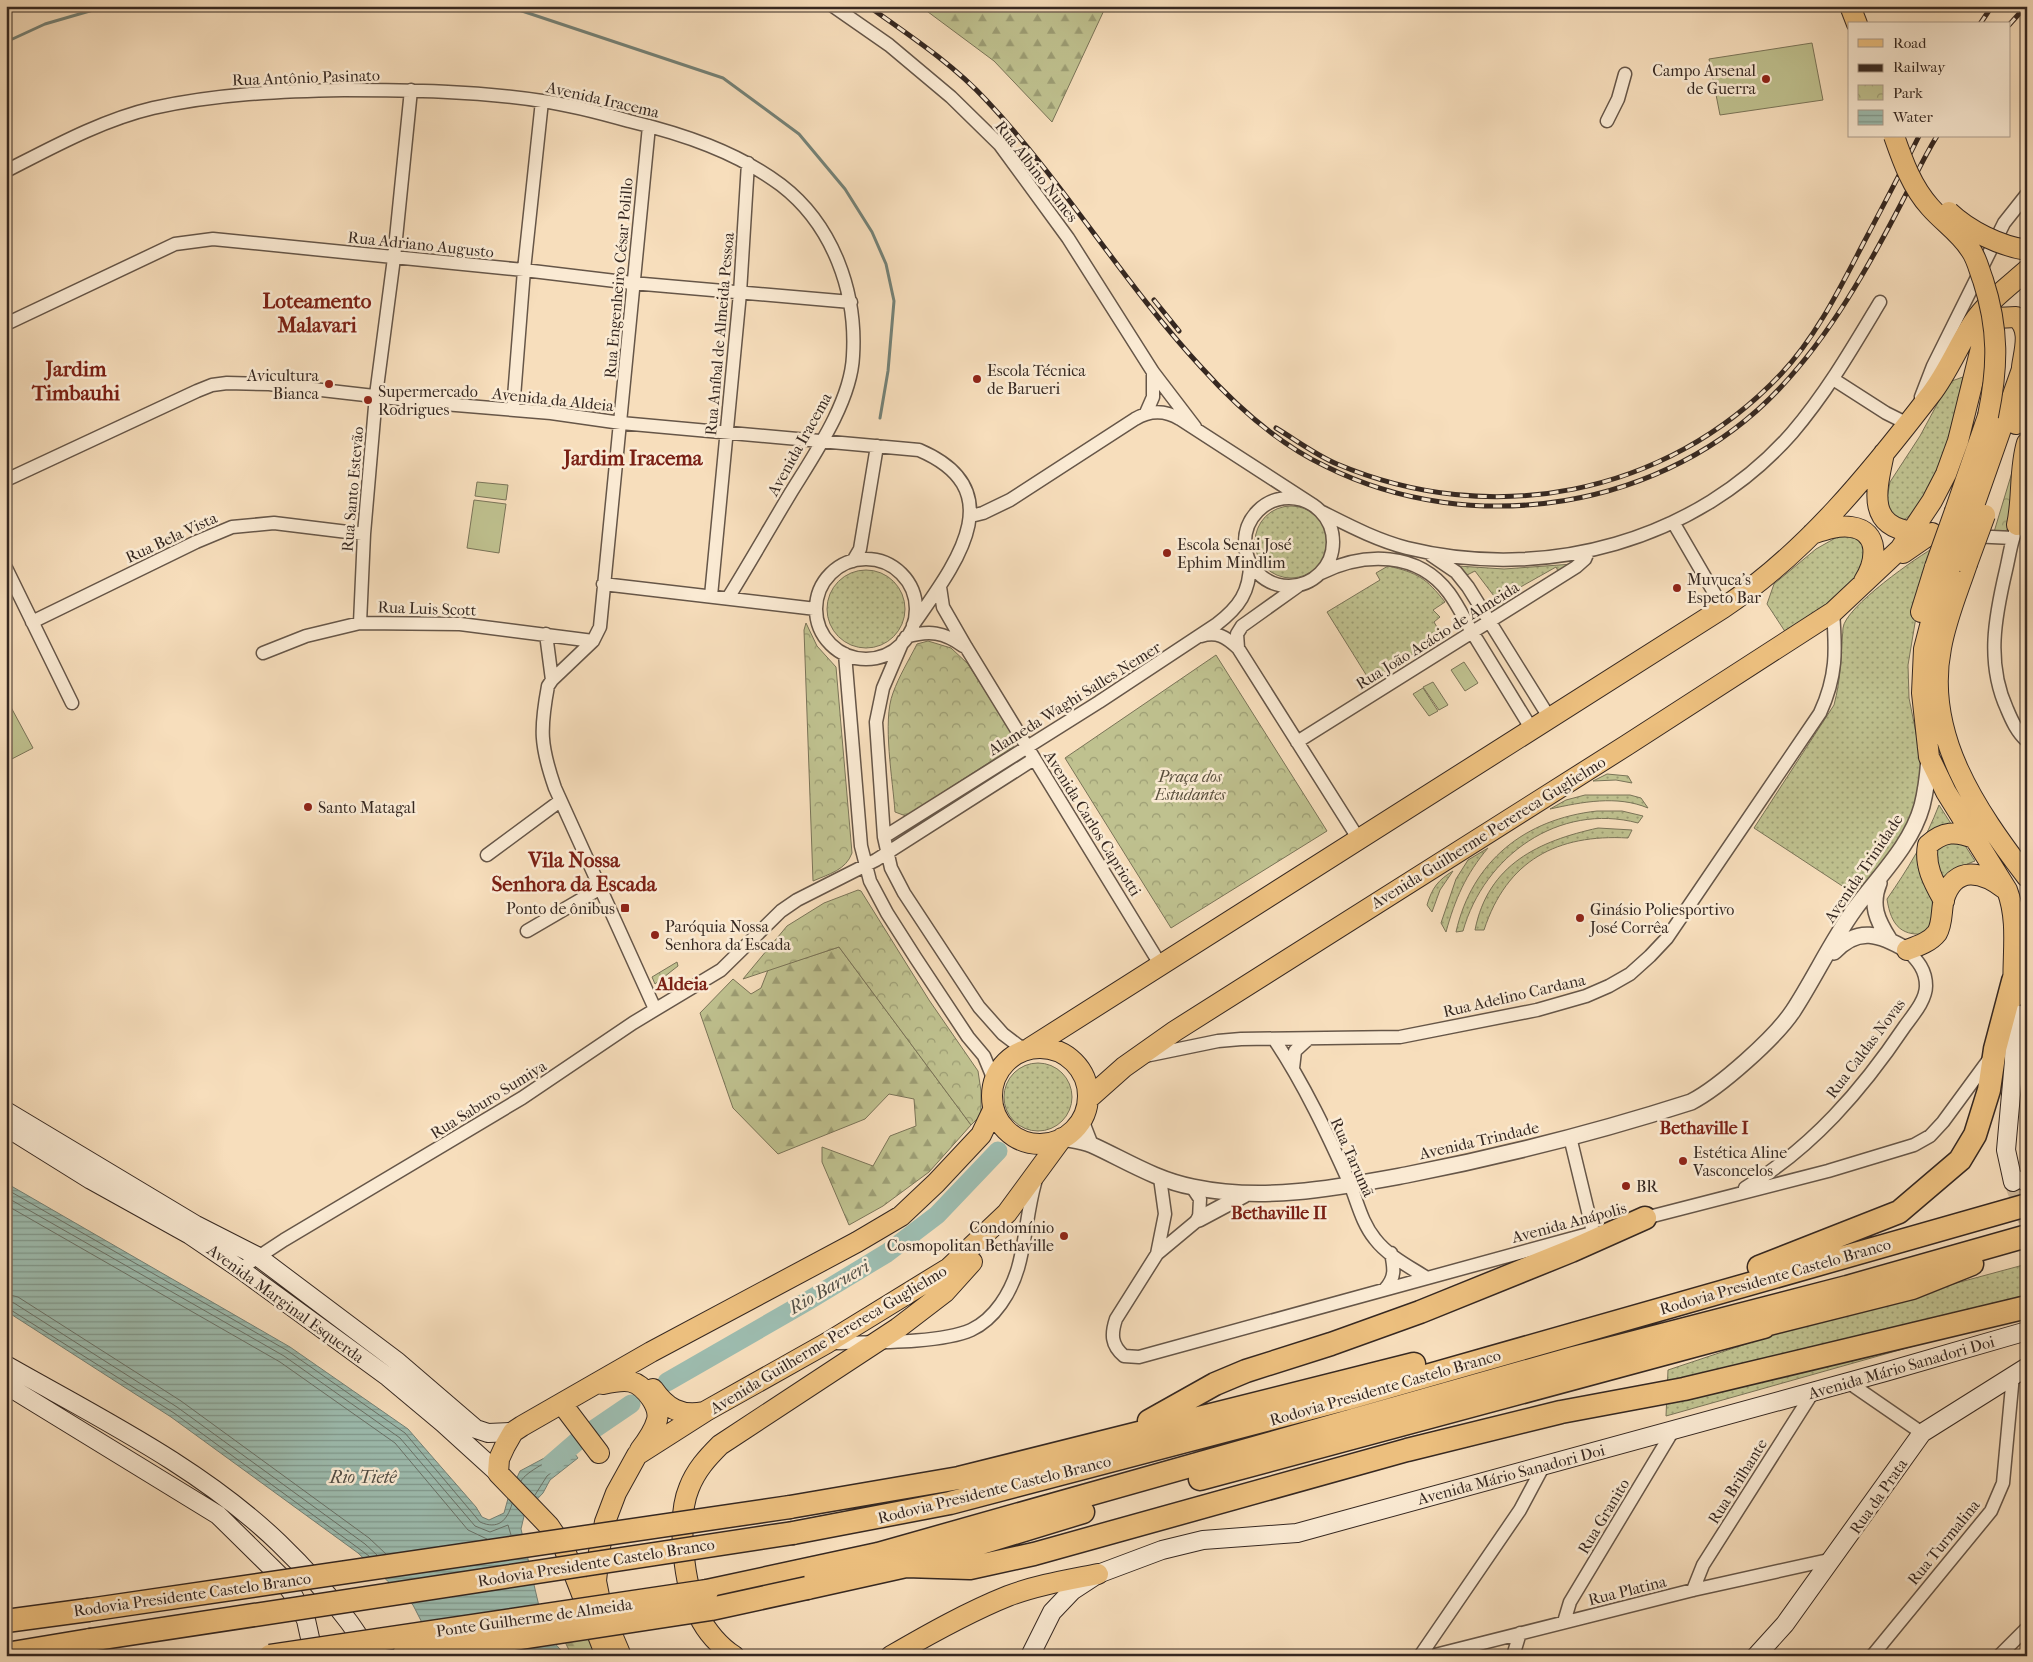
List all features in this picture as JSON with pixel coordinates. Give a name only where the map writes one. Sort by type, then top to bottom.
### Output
[{"type":"highway","points":[[1670,1306],[1743,1274],[1899,1212],[1943,1177],[1960,1160],[1974,1136],[1990,1090],[1995,1049],[2013,981]]},
{"type":"highway","points":[[1930,1232],[2023,1185]]},
{"type":"highway","name":"Rodovia Presidente Castelo Branco","points":[[6,1654],[792,1533],[950,1503],[1349,1398],[2027,1205]]},
{"type":"highway","points":[[1070,1471],[1124,1435],[1215,1384],[1246,1371],[1331,1344],[1420,1312],[1571,1251],[1645,1218]]},
{"type":"highway","name":"Rodovia Presidente Castelo Branco","points":[[6,1621],[790,1507],[960,1478],[1124,1435],[1491,1345],[1743,1274],[1930,1232]]},
{"type":"highway","name":"Rodovia Presidente Castelo Branco","points":[[403,1656],[711,1609],[878,1554],[1621,1345],[1847,1286],[2027,1236]]},
{"type":"highway","name":"Rodovia Presidente Castelo Branco","points":[[802,1580],[906,1566],[1104,1505],[1912,1288],[2027,1242]]},
{"type":"highway","points":[[906,1566],[970,1568],[1034,1554],[1407,1450],[1551,1414],[1684,1389],[2027,1307]]},
{"type":"highway","name":"Rodovia Presidente Castelo Branco","points":[[1621,1345],[1764,1327]]},
{"type":"highway","name":"Ponte Guilherme de Almeida","points":[[270,1656],[707,1591],[802,1580]]},
{"type":"main road","points":[[1895,138],[1902,160],[1920,195],[1971,250],[1986,291],[1992,316],[1996,350],[1996,376],[1970,513]]},
{"type":"main road","points":[[1906,138],[1919,175],[1936,199],[1955,218],[2001,244],[2027,250]]},
{"type":"main road","points":[[1951,227],[1990,249],[2027,258]]},
{"type":"main road","points":[[1027,1049],[1050,1049],[1069,1057],[1084,1076],[1088,1099],[1080,1121],[1062,1138],[1040,1144],[1018,1139],[1000,1124],[993,1110],[991,1092],[994,1080],[1004,1064],[1013,1055],[1027,1049],[1548,717],[1724,608],[1770,574],[1853,490],[1911,420],[1943,376],[1973,322],[1990,303],[2027,270]]},
{"type":"main road","points":[[1884,452],[1877,495],[1880,511],[1890,526],[1923,533],[1958,442],[1982,344],[1996,318],[2008,316],[2016,317],[2024,326],[2026,334],[2025,370],[2016,424]]},
{"type":"main road","points":[[2023,1185],[2006,1150],[2014,1061],[2014,918],[2007,890],[1946,792],[1929,757],[1922,693],[1924,649],[1931,622],[1950,566],[2025,370]]},
{"type":"main road","points":[[1970,513],[2027,406]]},
{"type":"main road","points":[[2019,526],[2023,460],[2027,443]]},
{"type":"main road","points":[[1811,534],[1834,528],[1850,527],[1860,530],[1870,538],[1875,552],[1874,562],[1859,588]]},
{"type":"main road","name":"Avenida Guilherme Perereca Guglielmo","points":[[1088,1099],[1175,1031],[1627,745],[1833,612],[1923,533]]},
{"type":"main road","points":[[1950,566],[1941,648],[1938,698],[1942,725],[1958,770],[2005,848],[2027,876]]},
{"type":"main road","points":[[1944,900],[1928,868],[1926,855],[1928,845],[1941,835],[1951,832],[1974,838]]},
{"type":"main road","points":[[1907,950],[1920,946],[1936,934],[1939,928],[1944,900],[1956,878],[1966,875],[1991,878],[2027,908]]},
{"type":"main road","points":[[2013,981],[2027,957]]},
{"type":"main road","points":[[500,1475],[498,1459],[513,1432],[567,1411],[589,1387],[858,1242],[901,1216],[936,1183],[980,1135],[993,1110]]},
{"type":"main road","name":"Avenida Marginal Esquerda","points":[[6,1111],[196,1225],[257,1256],[398,1362],[476,1429],[488,1433],[513,1432]]},
{"type":"main road","name":"Avenida Marginal Esquerda","points":[[6,1127],[91,1180],[190,1235],[240,1269],[388,1377],[443,1423],[500,1475],[538,1515],[564,1548],[606,1656]]},
{"type":"main road","name":"Avenida Guilherme Perereca Guglielmo","points":[[637,1455],[706,1411],[826,1343],[949,1268],[992,1229],[1033,1180],[1062,1138]]},
{"type":"main road","points":[[734,1656],[724,1649],[699,1616],[690,1587],[683,1539],[684,1510],[688,1489],[699,1467],[720,1445],[878,1342],[945,1292],[1003,1227],[1033,1180]]},
{"type":"main road","name":"Avenida Mário Sanadori Doi","points":[[1030,1656],[1052,1612],[1072,1591],[1098,1574],[1162,1550],[1203,1540],[1297,1533],[1813,1392],[2027,1331]]},
{"type":"main road","points":[[651,1352],[646,1372],[651,1385],[666,1406],[678,1412],[692,1415],[706,1411]]},
{"type":"main road","points":[[6,1365],[169,1460],[219,1494],[277,1541],[302,1566],[326,1593],[373,1655]]},
{"type":"main road","name":"Rua da Prata","points":[[1756,1656],[1785,1624],[1922,1433],[2020,1371]]},
{"type":"main road","name":"Avenida Guilherme Perereca Guglielmo","points":[[589,1387],[617,1381],[636,1383],[643,1387],[655,1405],[658,1417],[651,1435],[622,1478],[611,1504],[600,1544],[596,1582],[602,1611],[621,1656]]},
{"type":"main road","points":[[6,1385],[218,1515],[280,1576],[292,1593],[306,1620],[314,1656]]},
{"type":"main road","points":[[567,1411],[599,1454]]},
{"type":"main road","points":[[891,1656],[938,1629],[1009,1596],[1052,1583],[1098,1574]]},
{"type":"main road","points":[[336,1656],[354,1653],[373,1655]]},
{"type":"street","name":"Rua Albino Nunes","points":[[833,6],[889,45],[952,96],[1000,145],[1068,238],[1154,372],[1195,428]]},
{"type":"street","points":[[1608,121],[1618,99],[1625,74]]},
{"type":"street","name":"Avenida Iracema","points":[[411,90],[542,101],[649,126],[697,141],[748,163],[782,186],[817,222],[830,244],[847,285],[851,302],[853,358],[850,375],[845,393],[822,441],[728,598]]},
{"type":"street","name":"Rua Antônio Pasinato","points":[[6,171],[99,126],[131,114],[157,108],[255,93],[411,90]]},
{"type":"street","name":"Rua Santo Estevão","points":[[360,623],[364,534],[376,394],[394,258],[411,90]]},
{"type":"street","points":[[513,410],[524,270],[542,101]]},
{"type":"street","name":"Rua Engenheiro César Polillo","points":[[594,641],[600,627],[621,423],[632,284],[649,126]]},
{"type":"street","name":"Rua Aníbal de Almeida Pessoa","points":[[711,596],[740,293],[748,163]]},
{"type":"street","points":[[1833,379],[1886,413],[1911,420],[1934,366],[2004,223],[2027,194]]},
{"type":"street","name":"Rua Adriano Augusto","points":[[6,324],[160,250],[175,244],[196,240],[246,242],[524,270],[632,284],[851,302]]},
{"type":"street","points":[[1027,1049],[995,1026],[979,1007],[894,876],[884,837],[877,713],[883,688],[913,624],[940,587],[962,548],[968,535],[971,516],[1010,500],[1146,413],[1166,412],[1195,428],[1317,508],[1367,534],[1423,551],[1497,561],[1542,559],[1588,552],[1618,544],[1673,522],[1717,498],[1770,455],[1803,419],[1833,379],[1880,302]]},
{"type":"street","points":[[1146,413],[1153,397],[1154,372]]},
{"type":"street","name":"Avenida da Aldeia","points":[[6,480],[212,385],[227,383],[269,384],[376,394],[621,423],[919,450],[948,465],[964,487],[969,498],[971,516]]},
{"type":"street","points":[[853,561],[860,551],[877,446]]},
{"type":"street","points":[[1261,471],[1270,489],[1267,505]]},
{"type":"street","points":[[1300,585],[1288,586],[1272,583],[1260,576],[1250,563],[1245,547],[1246,531],[1253,518],[1267,505],[1290,498],[1317,508],[1330,524],[1334,542],[1331,557],[1321,573]]},
{"type":"street","points":[[1673,522],[1724,608]]},
{"type":"street","name":"Rua Bela Vista","points":[[32,622],[196,542],[232,527],[274,523],[364,534]]},
{"type":"street","points":[[1923,533],[2019,526],[1993,635],[1993,656],[1998,684],[2004,703],[2016,729],[2027,741]]},
{"type":"street","points":[[1423,551],[1456,572],[1490,622],[1548,717]]},
{"type":"street","name":"Rua João Acácio de Almeida","points":[[1297,742],[1576,567],[1585,559],[1588,552]]},
{"type":"street","points":[[1238,648],[1237,634],[1242,626],[1300,585],[1321,573],[1348,562],[1367,558],[1391,559],[1411,564],[1426,571],[1445,588],[1531,728]]},
{"type":"street","points":[[905,639],[892,650],[875,657],[861,658],[845,654],[831,644],[824,636],[817,620],[818,594],[827,578],[837,568],[853,561],[869,559],[884,563],[905,578],[915,601],[913,624]]},
{"type":"street","name":"Alameda Waghi Salles Nemer","points":[[884,837],[1226,618],[1240,603],[1248,589],[1250,563]]},
{"type":"street","points":[[6,568],[72,703]]},
{"type":"street","points":[[603,584],[816,609]]},
{"type":"street","name":"Avenida Carlos Capriotti","points":[[940,587],[943,607],[966,647],[1160,964]]},
{"type":"street","name":"Rua Adelino Cardana","points":[[1145,1056],[1218,1041],[1400,1037],[1469,1024],[1586,996],[1630,974],[1650,956],[1671,931],[1820,713],[1834,676],[1836,652],[1833,612]]},
{"type":"street","name":"Rua Luis Scott","points":[[263,653],[306,636],[360,623],[377,622],[460,624],[594,641]]},
{"type":"street","name":"Avenida Carlos Capriotti","points":[[905,639],[928,632],[941,633],[966,647]]},
{"type":"street","points":[[546,634],[552,680],[543,712],[542,745],[560,801],[655,1009]]},
{"type":"street","points":[[1199,637],[1217,634],[1225,637],[1238,648],[1358,838]]},
{"type":"street","points":[[552,680],[594,641]]},
{"type":"street","points":[[845,654],[861,846],[865,866],[886,913],[968,1037],[984,1056],[994,1080]]},
{"type":"street","name":"Avenida Trinidade","points":[[1821,966],[1853,911],[1882,876],[1914,826],[1922,808],[1927,784],[1929,757]]},
{"type":"street","name":"Alameda Waghi Salles Nemer","points":[[865,866],[1034,759]]},
{"type":"street","points":[[487,855],[560,801]]},
{"type":"street","name":"Rua Saburo Sumiya","points":[[240,1269],[257,1256],[514,1103],[655,1009],[721,970],[781,911],[797,900],[865,866]]},
{"type":"street","points":[[1882,876],[1876,890],[1875,914],[1889,939]]},
{"type":"street","points":[[527,931],[599,889]]},
{"type":"street","name":"Rua Caldas Novas","points":[[1734,1195],[1765,1176],[1832,1119],[1855,1094],[1897,1038],[1921,1002],[1926,988],[1925,975],[1921,964],[1907,950],[1889,939],[1859,935],[1851,938],[1842,944],[1821,966]]},
{"type":"street","name":"Avenida Trindade","points":[[1062,1138],[1090,1144],[1160,1178],[1192,1187],[1244,1195],[1287,1194],[1350,1185],[1492,1158],[1692,1102],[1709,1092],[1776,1031],[1791,1013],[1821,966]]},
{"type":"street","name":"Rua Tarumã","points":[[1274,1039],[1293,1068],[1350,1185],[1367,1228],[1377,1242],[1427,1278]]},
{"type":"street","points":[[1293,1068],[1295,1051],[1308,1039]]},
{"type":"street","name":"Avenida Anápolis","points":[[1157,1254],[1116,1319],[1113,1329],[1114,1345],[1124,1356],[1139,1357],[1593,1232],[1836,1168],[1914,1145],[1930,1136],[1943,1122],[1995,1049]]},
{"type":"street","points":[[1080,1121],[1090,1144]]},
{"type":"street","points":[[1570,1137],[1593,1232]]},
{"type":"street","points":[[1157,1254],[1165,1214],[1160,1178]]},
{"type":"street","points":[[826,1343],[878,1342],[947,1336],[971,1330],[989,1318],[1012,1285],[1018,1268],[1033,1180]]},
{"type":"street","points":[[1192,1187],[1200,1199],[1199,1219]]},
{"type":"street","points":[[1157,1254],[1199,1219],[1244,1195]]},
{"type":"street","points":[[1385,1289],[1394,1275],[1391,1253]]},
{"type":"street","name":"Rua Turmalina","points":[[1872,1656],[1991,1511],[2004,1483],[2020,1371]]},
{"type":"street","points":[[1848,1382],[1922,1433]]},
{"type":"street","name":"Rua Brilhante","points":[[1693,1590],[1703,1565],[1813,1392]]},
{"type":"street","name":"Rua Granito","points":[[1564,1622],[1570,1602],[1674,1429]]},
{"type":"street","points":[[1420,1656],[1520,1510],[1544,1466]]},
{"type":"street","name":"Rua Platina","points":[[1431,1656],[1693,1590],[1832,1559]]},
{"type":"street","points":[[2000,1656],[2027,1628]]},
{"type":"street","points":[[1513,1656],[1520,1634]]},
{"type":"green space","points":[[920,6],[1106,6],[1052,122],[994,61]]},
{"type":"green space","name":"Campo Arsenal de Guerra","points":[[1812,43],[1823,100],[1720,115],[1709,59]]},
{"type":"green space","points":[[1963,377],[1952,429],[1935,479],[1927,494],[1912,513],[1898,521],[1886,504],[1890,482],[1920,436],[1949,382]]},
{"type":"green space","points":[[2016,459],[2010,527],[2004,532],[1994,532]]},
{"type":"green space","points":[[477,482],[508,485],[506,500],[475,496]]},
{"type":"green space","points":[[474,500],[506,504],[499,553],[467,548]]},
{"type":"green space","points":[[1291,506],[1305,509],[1317,516],[1324,528],[1327,542],[1324,556],[1317,568],[1305,575],[1291,578],[1277,575],[1265,568],[1258,556],[1255,542],[1258,528],[1265,516],[1277,509]]},
{"type":"green space","points":[[1849,534],[1867,544],[1865,568],[1831,603],[1786,633],[1767,604],[1774,584],[1816,549],[1839,536]]},
{"type":"green space","points":[[1937,546],[1916,617],[1908,665],[1909,698],[1920,753],[1922,782],[1908,832],[1859,897],[1754,828],[1834,705],[1839,676],[1843,628],[1847,619],[1869,595],[1915,560]]},
{"type":"green space","points":[[1573,564],[1559,573],[1556,567],[1501,598],[1505,607],[1496,610],[1490,607],[1497,600],[1475,571],[1467,575],[1458,566],[1504,569]]},
{"type":"green space","points":[[1388,566],[1407,571],[1421,578],[1445,602],[1433,610],[1440,617],[1434,622],[1442,636],[1370,681],[1327,612],[1380,580],[1376,573]]},
{"type":"green space","points":[[866,570],[881,573],[894,581],[902,594],[905,609],[902,624],[894,637],[881,645],[866,648],[851,645],[838,637],[830,624],[827,609],[830,594],[838,581],[851,573]]},
{"type":"green space","points":[[806,623],[817,646],[836,667],[852,853],[846,864],[831,874],[813,881],[804,630]]},
{"type":"green space","points":[[928,641],[951,648],[968,664],[1016,740],[1013,747],[906,816],[895,812],[888,719],[893,693],[898,680],[917,644]]},
{"type":"green space","name":"Praça dos Estudantes","points":[[1216,655],[1327,831],[1171,928],[1065,758]]},
{"type":"green space","points":[[1464,662],[1478,683],[1465,691],[1451,670]]},
{"type":"green space","points":[[1433,682],[1448,705],[1439,710],[1423,687]]},
{"type":"green space","points":[[1423,688],[1438,711],[1429,716],[1413,694]]},
{"type":"green space","points":[[6,698],[33,748],[6,762]]},
{"type":"green space","points":[[1607,774],[1628,776],[1632,783],[1616,780],[1593,781]]},
{"type":"green space","points":[[1585,795],[1630,795],[1641,798],[1648,808],[1624,802],[1599,801],[1550,809],[1566,800]]},
{"type":"green space","points":[[1939,805],[1975,861],[1963,866],[1954,873],[1943,889],[1930,933],[1912,934],[1905,932],[1895,923],[1891,916],[1887,899],[1916,854]]},
{"type":"green space","points":[[1597,811],[1622,811],[1643,816],[1638,823],[1609,819],[1580,820],[1553,828],[1529,841],[1507,858],[1488,880],[1473,904],[1463,931],[1456,932],[1464,907],[1475,884],[1505,848],[1525,834],[1547,823]]},
{"type":"green space","points":[[1598,828],[1632,830],[1628,838],[1602,838],[1579,841],[1557,847],[1538,856],[1521,869],[1506,886],[1494,906],[1484,930],[1475,930],[1482,907],[1491,888],[1504,872],[1519,859],[1556,840]]},
{"type":"green space","points":[[1488,848],[1473,867],[1462,887],[1446,932],[1441,923],[1456,879],[1468,860]]},
{"type":"green space","points":[[1453,871],[1440,890],[1432,912],[1427,905],[1431,894],[1436,885]]},
{"type":"green space","points":[[858,890],[861,891],[929,1000],[978,1071],[981,1091],[981,1115],[971,1125],[839,947],[743,979],[787,926],[824,903]]},
{"type":"green space","points":[[839,947],[971,1125],[929,1172],[883,1206],[849,1225],[822,1162],[822,1147],[873,1166],[890,1136],[916,1126],[914,1099],[889,1094],[865,1119],[778,1154],[733,1108],[700,1013],[733,979],[751,994],[761,988],[768,970]]},
{"type":"green space","points":[[677,962],[678,966],[655,984],[652,977]]},
{"type":"green space","points":[[1038,1063],[1051,1066],[1062,1073],[1069,1084],[1072,1097],[1069,1110],[1062,1121],[1051,1128],[1038,1131],[1025,1128],[1014,1121],[1007,1110],[1004,1097],[1007,1084],[1014,1073],[1025,1066]]},
{"type":"green space","points":[[2027,1264],[2027,1314],[1666,1416],[1668,1370],[1812,1322]]},
{"type":"green space","points":[[586,1620],[601,1656],[572,1656],[556,1624]]},
{"type":"water","name":"Rio Tietê","points":[[6,1183],[290,1347],[408,1429],[476,1507],[482,1517],[489,1520],[504,1513],[509,1495],[520,1471],[550,1455],[565,1441],[578,1458],[550,1480],[543,1493],[525,1512],[521,1529],[542,1619],[551,1639],[566,1656],[439,1656],[413,1605],[358,1553],[171,1417],[6,1311]]},
{"type":"waterway","points":[[6,42],[45,24],[107,6]]},
{"type":"waterway","points":[[500,6],[510,7],[723,78],[799,134],[845,189],[872,232],[886,264],[894,301],[888,371],[880,418]]},
{"type":"waterway","name":"Rio Barueri","points":[[667,1382],[887,1253],[937,1215],[998,1151]]},
{"type":"waterway","name":"Rio Barueri","points":[[551,1464],[581,1438],[631,1404]]},
{"type":"tunnel","points":[[2013,1182],[2027,1220]]},
{"type":"railway","points":[[868,6],[915,39],[974,87],[1043,166],[1173,335],[1214,382],[1258,422],[1290,446],[1325,466],[1382,489],[1442,502],[1504,506],[1565,501],[1625,486],[1682,462],[1734,429],[1780,388],[1799,367],[1832,322],[1877,250],[1936,138]]},
{"type":"railway","points":[[1981,22],[1992,6]]},
{"type":"railway","points":[[2010,24],[2026,6]]},
{"type":"railway","points":[[1276,428],[1337,464],[1396,484],[1455,495],[1515,496],[1574,489],[1631,473],[1685,449],[1735,416],[1794,360],[1836,295],[1918,138]]},
{"type":"railway","points":[[1154,300],[1179,331]]},
{"type":"place","name":"Campo Arsenal de Guerra","points":[[1766,79]]},
{"type":"place","name":"Escola Técnica de Barueri","points":[[977,379]]},
{"type":"place","name":"Avicultura Bianca","points":[[329,384]]},
{"type":"place","name":"Supermercado Rodrigues","points":[[368,400]]},
{"type":"place","name":"Escola Senai José Ephim Mindlim","points":[[1167,553]]},
{"type":"place","name":"Muvuca's Espeto Bar","points":[[1677,588]]},
{"type":"place","name":"Santo Matagal","points":[[308,807]]},
{"type":"place","name":"Ponto de ônibus","points":[[625,908]]},
{"type":"place","name":"Ginásio Poliesportivo José Corrêa","points":[[1580,918]]},
{"type":"place","name":"Paróquia Nossa Senhora da Escada","points":[[655,935]]},
{"type":"place","name":"Estética Aline Vasconcelos","points":[[1683,1161]]},
{"type":"place","name":"BR","points":[[1626,1186]]},
{"type":"place","name":"Condomínio Cosmopolitan Bethaville","points":[[1064,1236]]},
{"type":"district","name":"Loteamento Malavari","points":[[317,313]]},
{"type":"district","name":"Jardim Timbauhi","points":[[76,381]]},
{"type":"district","name":"Jardim Iracema","points":[[633,458]]},
{"type":"district","name":"Vila Nossa Senhora da Escada","points":[[574,872]]},
{"type":"district","name":"Aldeia","points":[[682,983]]},
{"type":"district","name":"Bethaville I","points":[[1704,1128]]},
{"type":"district","name":"Bethaville II","points":[[1279,1213]]}]
